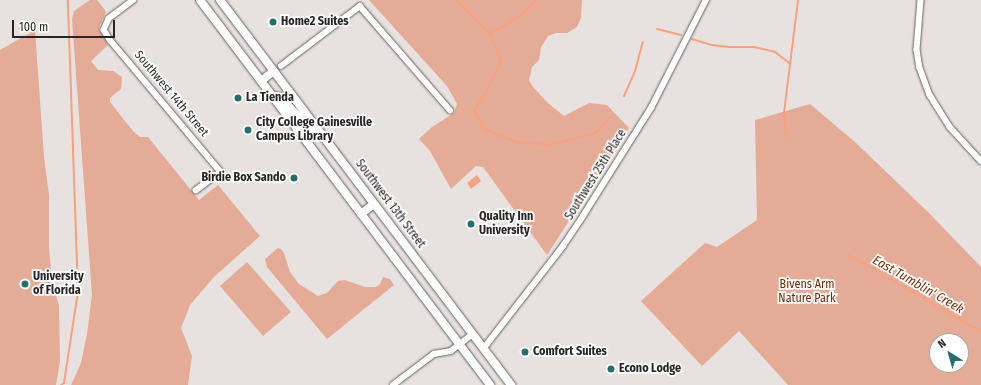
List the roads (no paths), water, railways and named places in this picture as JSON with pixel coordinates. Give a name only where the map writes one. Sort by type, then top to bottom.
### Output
[{"type":"main road","points":[[200,0],[490,385]]},
{"type":"main road","name":"Southwest 13th Street","points":[[220,0],[512,385]]},
{"type":"main road","points":[[261,81],[274,71]]},
{"type":"main road","points":[[272,95],[280,97],[316,135],[323,136]]},
{"type":"main road","points":[[361,214],[374,204]]},
{"type":"street","name":"Southwest 14th Street","points":[[134,0],[108,19],[104,30],[111,41],[221,172],[196,190]]},
{"type":"street","name":"Southwest 25th Place","points":[[484,348],[563,246],[583,216],[651,108],[706,0]]},
{"type":"street","points":[[921,0],[917,50],[920,68],[930,95],[950,127],[981,161]]},
{"type":"street","points":[[281,66],[360,6],[450,110]]},
{"type":"street","points":[[392,385],[434,354],[451,351],[473,334]]},
{"type":"waterway","points":[[61,385],[64,383],[78,292],[68,0]]},
{"type":"waterway","points":[[457,0],[490,34],[501,61],[488,89],[474,111],[484,129],[516,142],[550,145],[596,133],[612,116]]},
{"type":"waterway","points":[[490,34],[522,15],[536,0]]},
{"type":"waterway","points":[[787,139],[784,113],[798,0]]},
{"type":"waterway","points":[[657,29],[681,35]]},
{"type":"waterway","points":[[692,39],[712,45],[754,47],[775,52],[789,63]]},
{"type":"waterway","points":[[624,96],[635,71],[643,42]]},
{"type":"waterway","name":"East Tumblin' Creek","points":[[847,254],[981,332]]},
{"type":"place","name":"Home2 Suites","points":[[273,22]]},
{"type":"place","name":"La Tienda","points":[[238,98]]},
{"type":"place","name":"City College Gainesville Campus Library","points":[[248,130]]},
{"type":"place","name":"Birdie Box Sando","points":[[294,178]]},
{"type":"place","name":"Quality Inn University","points":[[471,224]]},
{"type":"place","name":"University of Florida","points":[[25,284]]},
{"type":"place","name":"Comfort Suites","points":[[525,352]]},
{"type":"place","name":"Econo Lodge","points":[[611,369]]},
{"type":"park label","name":"Bivens Arm Nature Park","points":[[807,292]]}]
